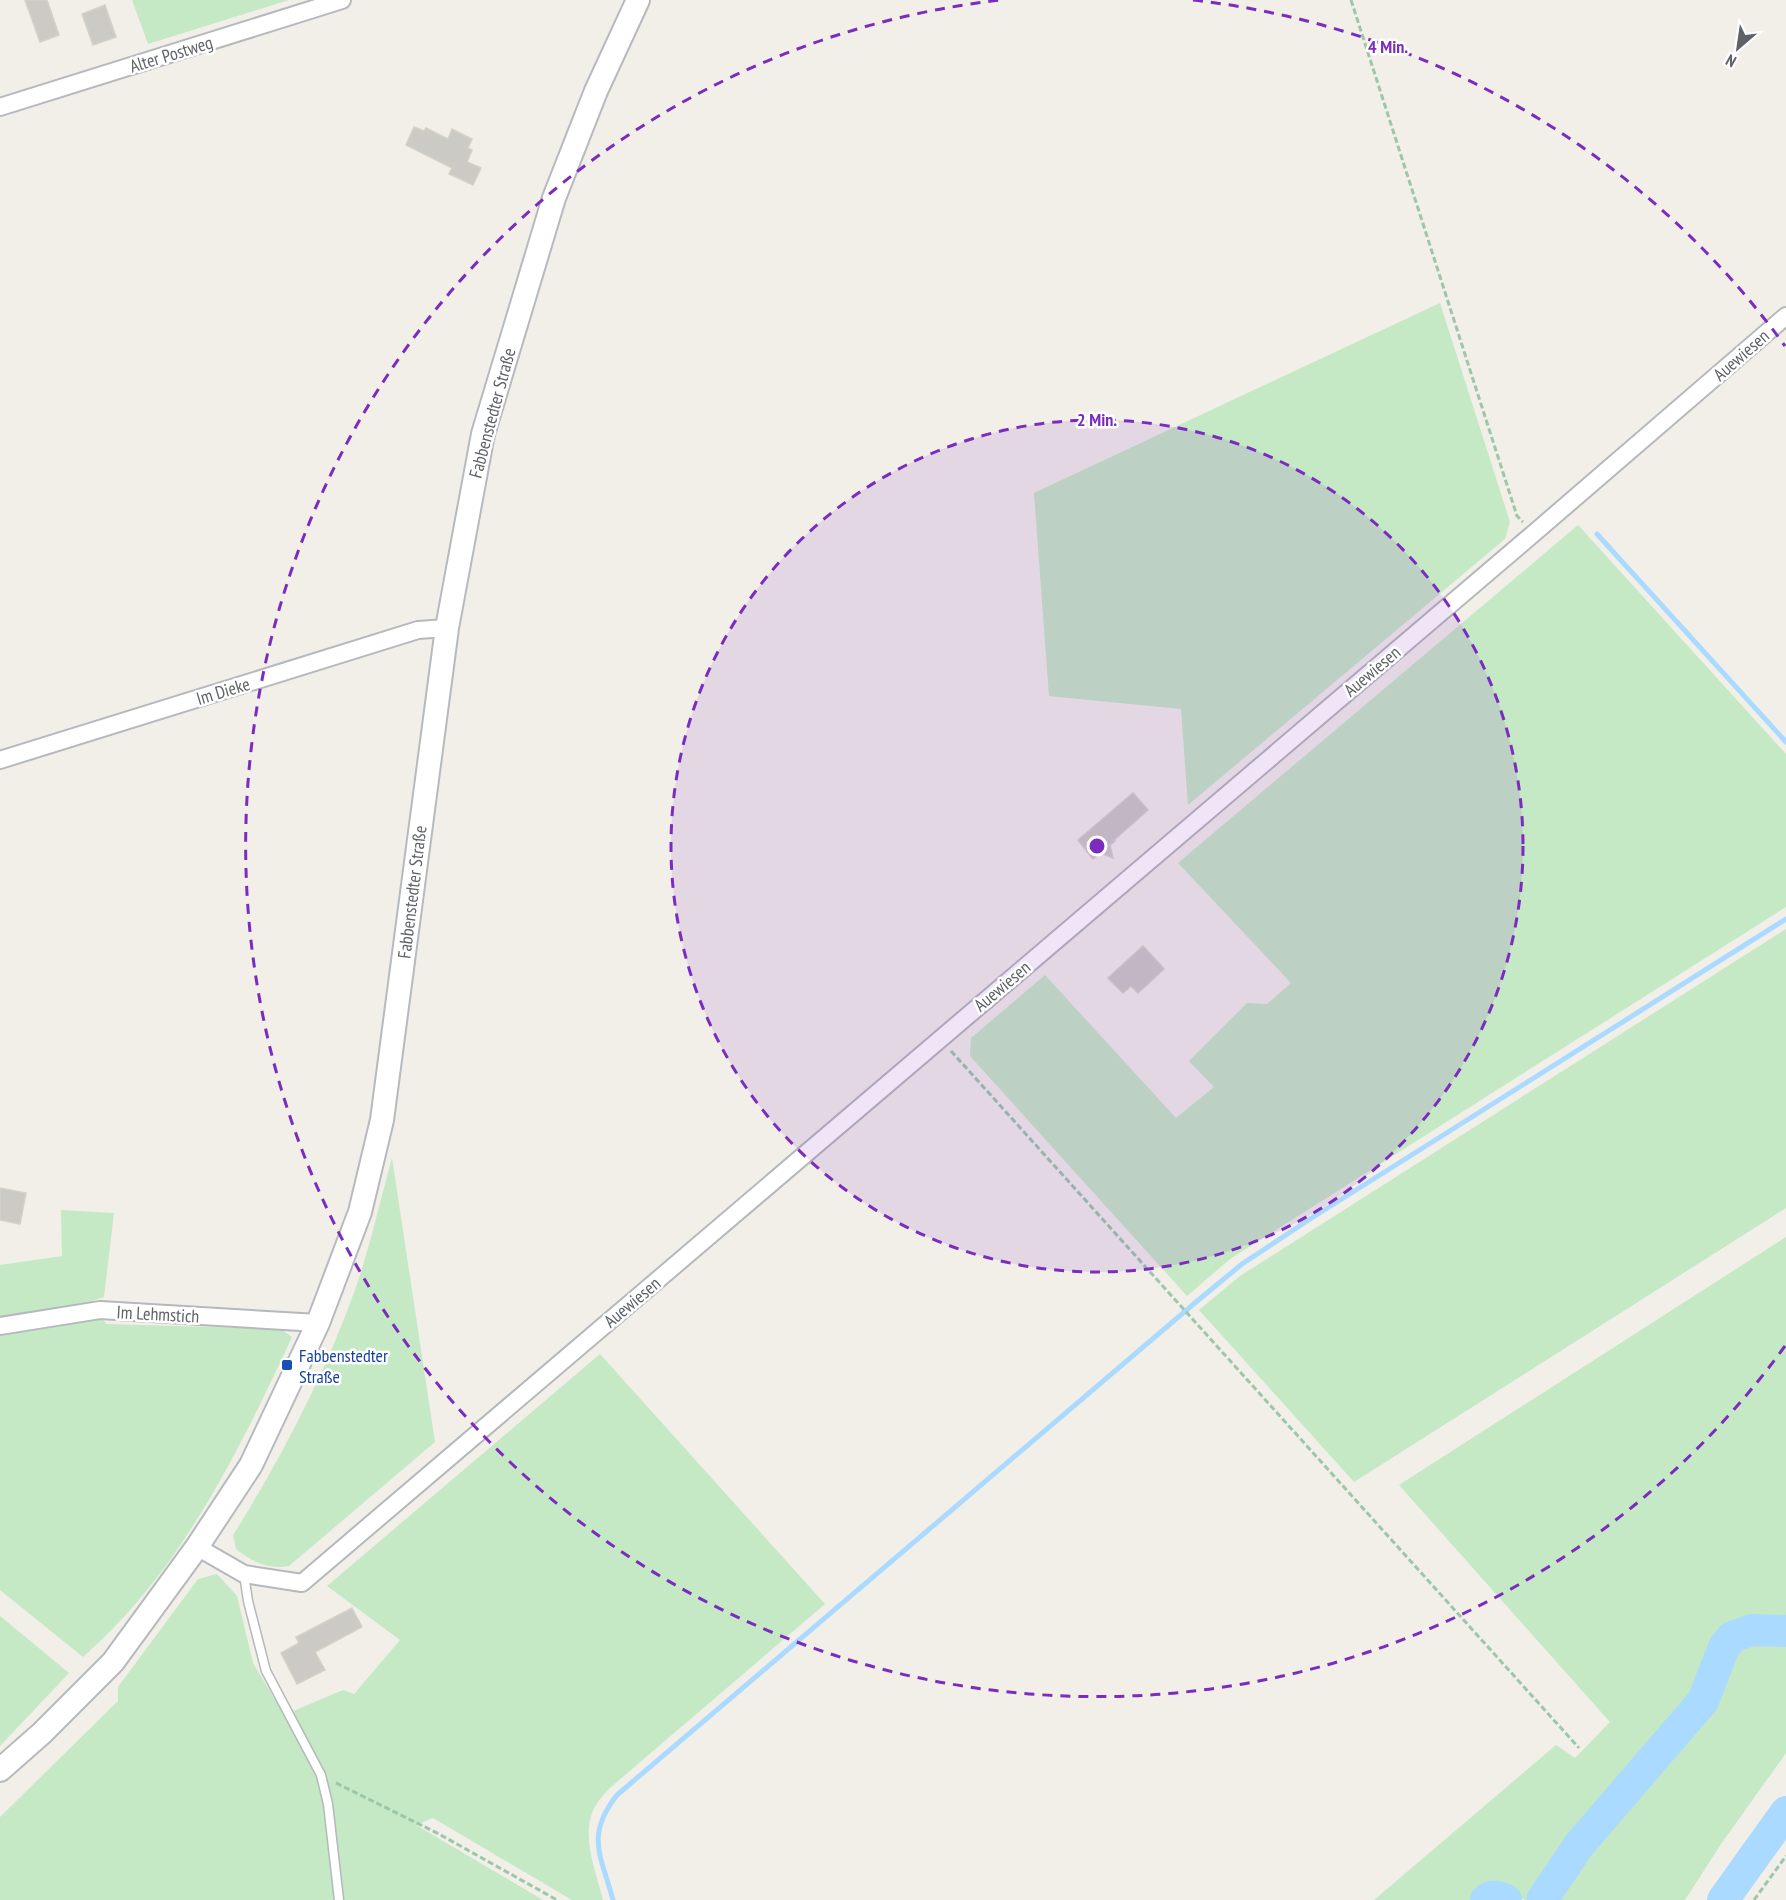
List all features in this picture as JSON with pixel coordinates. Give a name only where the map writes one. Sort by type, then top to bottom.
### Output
[{"type":"street","name":"Alter Postweg","points":[[0,107],[342,0]]},
{"type":"street","name":"Fabbenstedter Straße","points":[[0,1770],[42,1733],[113,1662],[197,1547],[251,1465],[318,1323],[360,1212],[382,1120],[447,628],[483,434],[554,198],[596,91],[638,0]]},
{"type":"street","name":"Auewiesen","points":[[197,1547],[244,1574],[302,1583],[1786,316]]},
{"type":"street","name":"Im Dieke","points":[[0,760],[417,630],[447,628]]},
{"type":"street","name":"Im Lehmstich","points":[[0,1326],[100,1310],[318,1323]]},
{"type":"lane","points":[[244,1574],[248,1601],[266,1671],[321,1775],[328,1803],[339,1900]]},
{"type":"path","points":[[1351,0],[1517,516],[1533,534]]},
{"type":"path","points":[[940,1038],[1579,1748]]},
{"type":"path","points":[[321,1775],[439,1833],[557,1900]]},
{"type":"path","points":[[1754,1900],[1786,1856]]},
{"type":"green space","points":[[132,0],[289,0],[148,44]]},
{"type":"green space","points":[[1440,303],[1510,522],[1505,539],[1188,805],[1181,709],[1049,696],[1034,493]]},
{"type":"green space","points":[[1578,525],[1786,754],[1786,907],[1230,1259],[1187,1296],[970,1056],[971,1038],[1045,975],[1176,1118],[1214,1087],[1189,1061],[1247,1003],[1267,1004],[1291,983],[1178,863]]},
{"type":"green space","points":[[1786,929],[1786,1208],[1354,1482],[1199,1310],[1240,1276]]},
{"type":"green space","points":[[392,1158],[435,1442],[289,1566],[267,1566],[236,1549],[233,1535],[285,1446],[330,1354],[355,1290]]},
{"type":"green space","points":[[61,1210],[114,1213],[104,1297],[92,1301],[106,1324],[281,1329],[292,1337],[237,1450],[194,1524],[146,1592],[83,1657],[0,1590],[0,1265],[62,1256]]},
{"type":"green space","points":[[1786,1237],[1786,1622],[1774,1624],[1748,1621],[1732,1629],[1718,1643],[1696,1697],[1626,1783],[1549,1869],[1535,1896],[1525,1900],[1500,1890],[1486,1890],[1472,1900],[1374,1900],[1556,1745],[1575,1758],[1610,1722],[1399,1485]]},
{"type":"green space","points":[[600,1354],[825,1604],[611,1787],[599,1800],[591,1816],[589,1840],[603,1900],[572,1900],[433,1818],[416,1825],[543,1900],[0,1900],[0,1817],[118,1701],[118,1687],[198,1579],[217,1574],[237,1596],[253,1663],[284,1715],[343,1690],[354,1694],[400,1640],[327,1586]]},
{"type":"green space","points":[[0,1616],[69,1673],[0,1746]]},
{"type":"green space","points":[[1753,1638],[1779,1641],[1786,1639],[1786,1753],[1721,1844],[1685,1900],[1552,1900],[1586,1847],[1618,1814],[1709,1706],[1718,1690],[1731,1649],[1741,1641]]},
{"type":"building","points":[[25,0],[47,0],[59,35],[40,42]]},
{"type":"building","points":[[105,5],[116,37],[93,45],[82,14]]},
{"type":"building","points":[[414,127],[424,131],[426,128],[448,139],[452,129],[472,139],[468,148],[472,150],[467,162],[481,168],[473,185],[449,174],[452,168],[406,145]]},
{"type":"building","points":[[1133,793],[1148,810],[1110,845],[1113,858],[1101,853],[1093,859],[1078,840]]},
{"type":"building","points":[[1143,946],[1164,969],[1138,993],[1131,986],[1123,993],[1108,978]]},
{"type":"building","points":[[0,1188],[26,1193],[20,1224],[0,1220]]},
{"type":"building","points":[[352,1608],[362,1627],[315,1652],[325,1670],[297,1684],[281,1653],[299,1643],[296,1637]]},
{"type":"waterway","points":[[1597,534],[1786,742]]},
{"type":"waterway","points":[[613,1900],[601,1858],[599,1834],[601,1822],[617,1795],[1196,1302],[1242,1264],[1310,1219],[1786,919]]},
{"type":"waterway","points":[[1542,1900],[1579,1845],[1703,1701],[1724,1647],[1732,1637],[1752,1630],[1786,1631]]},
{"type":"waterway","points":[[1723,1900],[1786,1812]]},
{"type":"waterway","points":[[1486,1900],[1493,1897],[1506,1900]]},
{"type":"place","name":"Fabbenstedter Straße","points":[[287,1365]]}]
